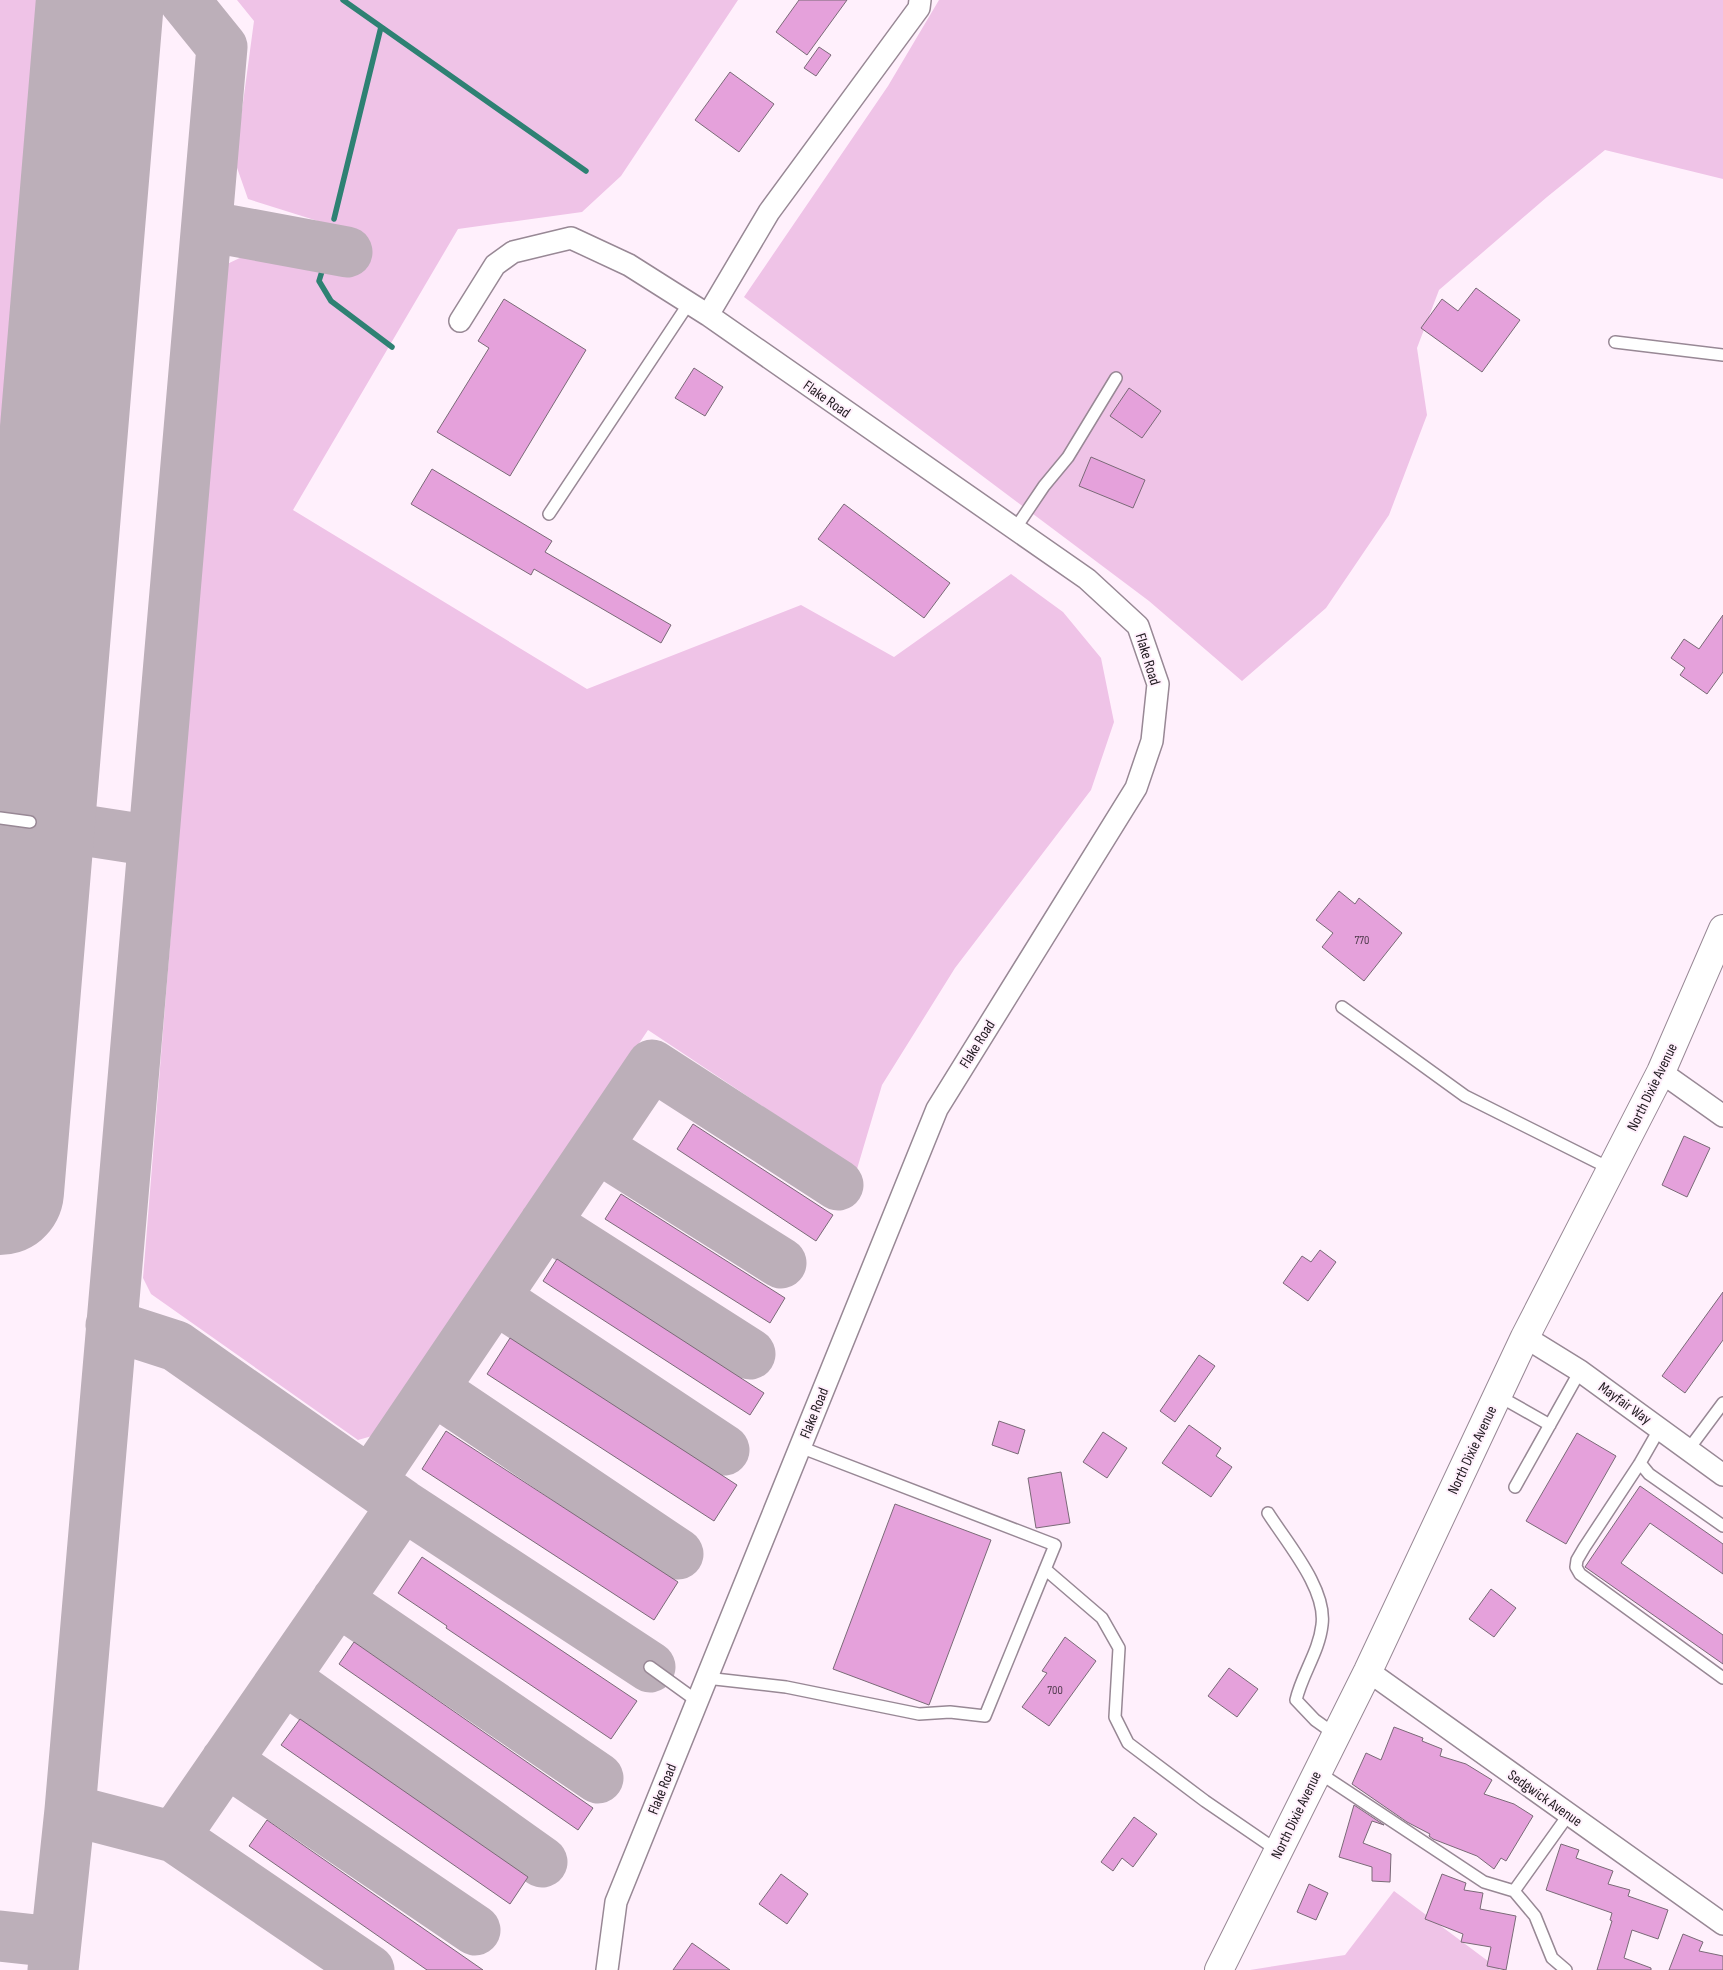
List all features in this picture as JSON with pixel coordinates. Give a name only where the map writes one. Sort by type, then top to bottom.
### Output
[{"type":"street","points":[[708,315],[769,212],[919,4]]},
{"type":"street","name":"Flake Road","points":[[460,322],[495,265],[513,252],[571,238],[629,265],[708,315],[1087,579],[1138,626],[1158,684],[1152,741],[1136,788],[937,1109],[616,1902],[607,1970]]},
{"type":"street","name":"North Dixie Avenue","points":[[1219,1970],[1368,1671],[1525,1337],[1661,1072],[1723,929]]},
{"type":"street","points":[[1661,1072],[1723,1116]]},
{"type":"street","name":"Mayfair Way","points":[[1525,1337],[1580,1371],[1723,1475]]},
{"type":"street","name":"Sedgwick Avenue","points":[[1368,1671],[1723,1924]]},
{"type":"lane","points":[[549,514],[689,303]]},
{"type":"lane","points":[[1615,342],[1723,355]]},
{"type":"lane","points":[[1015,529],[1044,486],[1068,457],[1116,378]]},
{"type":"lane","points":[[0,818],[30,822]]},
{"type":"lane","points":[[1342,1007],[1465,1096],[1611,1169]]},
{"type":"lane","points":[[1515,1487],[1580,1371]]},
{"type":"lane","points":[[1498,1395],[1550,1425]]},
{"type":"lane","points":[[1688,1450],[1723,1402]]},
{"type":"lane","points":[[1660,1428],[1640,1463],[1584,1548],[1577,1560],[1576,1567],[1580,1574],[1723,1678]]},
{"type":"lane","points":[[706,1678],[786,1687],[919,1714],[950,1712],[985,1716],[1055,1545],[800,1447]]},
{"type":"lane","points":[[1640,1463],[1648,1474],[1723,1526]]},
{"type":"lane","points":[[1268,1513],[1320,1596],[1322,1624],[1312,1658],[1300,1680],[1296,1700],[1315,1720],[1336,1735]]},
{"type":"lane","points":[[1045,1569],[1102,1618],[1119,1648],[1116,1717],[1128,1743],[1205,1801],[1278,1851]]},
{"type":"lane","points":[[650,1667],[697,1701]]},
{"type":"lane","points":[[1318,1772],[1484,1882],[1514,1891],[1535,1916],[1552,1958],[1566,1970]]},
{"type":"lane","points":[[1514,1891],[1568,1814]]},
{"type":"shaded area","points":[[0,0],[45,0],[0,565]]},
{"type":"shaded area","points":[[237,0],[738,0],[621,176],[582,212],[458,229],[293,510],[587,689],[801,605],[894,657],[1011,574],[1063,612],[1101,658],[1114,722],[1091,790],[955,968],[882,1085],[857,1169],[648,1030],[379,1434],[358,1440],[151,1294],[143,1278],[225,265],[265,246],[349,268],[356,233],[248,199],[235,162],[254,21]]},
{"type":"shaded area","points":[[939,0],[1723,0],[1723,179],[1605,150],[1439,290],[1417,348],[1427,415],[1389,515],[1326,608],[1242,681],[1149,601],[744,297],[888,86]]},
{"type":"shaded area","points":[[1394,1891],[1500,1970],[1250,1970],[1345,1955]]},
{"type":"building","points":[[799,0],[847,0],[807,55],[776,32]]},
{"type":"building","points":[[819,47],[831,55],[816,76],[804,68]]},
{"type":"building","points":[[730,72],[774,104],[739,152],[695,120]]},
{"type":"building","points":[[1476,288],[1520,320],[1482,372],[1421,328],[1442,299],[1458,311]]},
{"type":"building","points":[[504,299],[586,350],[510,476],[437,432],[489,348],[478,341]]},
{"type":"building","points":[[694,368],[723,387],[705,416],[675,398]]},
{"type":"building","points":[[1129,388],[1161,411],[1142,438],[1110,416]]},
{"type":"building","points":[[1091,457],[1145,480],[1133,508],[1079,486]]},
{"type":"building","points":[[432,469],[552,541],[545,552],[671,625],[661,643],[534,569],[531,575],[411,504]]},
{"type":"building","points":[[844,504],[950,583],[924,618],[818,539]]},
{"type":"building","points":[[1723,615],[1723,672],[1707,694],[1680,675],[1685,668],[1671,658],[1684,639],[1699,649]]},
{"type":"building","points":[[1339,891],[1355,904],[1359,898],[1402,933],[1364,981],[1322,947],[1333,933],[1316,920]]},
{"type":"building","points":[[693,1124],[833,1215],[816,1241],[677,1149]]},
{"type":"building","points":[[1684,1136],[1710,1148],[1687,1197],[1662,1185]]},
{"type":"building","points":[[621,1194],[785,1298],[770,1323],[605,1219]]},
{"type":"building","points":[[1320,1250],[1336,1262],[1308,1301],[1283,1283],[1302,1256],[1311,1262]]},
{"type":"building","points":[[557,1259],[764,1393],[750,1415],[543,1281]]},
{"type":"building","points":[[1723,1292],[1723,1340],[1685,1393],[1662,1376]]},
{"type":"building","points":[[510,1338],[737,1485],[714,1521],[487,1374]]},
{"type":"building","points":[[1199,1355],[1215,1366],[1175,1422],[1160,1411]]},
{"type":"building","points":[[999,1421],[1025,1430],[1018,1454],[992,1445]]},
{"type":"building","points":[[1189,1425],[1221,1448],[1216,1456],[1232,1467],[1211,1497],[1162,1463]]},
{"type":"building","points":[[446,1431],[678,1582],[654,1620],[422,1469]]},
{"type":"building","points":[[1103,1432],[1127,1448],[1107,1478],[1083,1462]]},
{"type":"building","points":[[1577,1433],[1616,1456],[1566,1544],[1526,1521]]},
{"type":"building","points":[[1061,1472],[1070,1523],[1036,1528],[1028,1478]]},
{"type":"building","points":[[1640,1486],[1723,1544],[1723,1574],[1650,1523],[1621,1563],[1723,1635],[1723,1664],[1585,1567]]},
{"type":"building","points":[[895,1504],[991,1540],[929,1705],[833,1669]]},
{"type":"building","points":[[422,1557],[637,1701],[611,1739],[446,1628],[447,1626],[398,1593]]},
{"type":"building","points":[[1491,1589],[1516,1608],[1494,1637],[1469,1619]]},
{"type":"building","points":[[1065,1637],[1096,1661],[1049,1726],[1022,1707],[1047,1673],[1042,1671]]},
{"type":"building","points":[[354,1642],[593,1808],[578,1830],[339,1664]]},
{"type":"building","points":[[1229,1668],[1258,1689],[1237,1717],[1208,1696]]},
{"type":"building","points":[[300,1719],[528,1877],[510,1904],[281,1745]]},
{"type":"building","points":[[1394,1727],[1423,1738],[1422,1741],[1442,1749],[1440,1756],[1466,1764],[1492,1780],[1484,1794],[1514,1804],[1533,1816],[1506,1861],[1501,1858],[1494,1869],[1477,1856],[1433,1839],[1429,1836],[1430,1834],[1407,1822],[1352,1784],[1366,1753],[1381,1760]]},
{"type":"building","points":[[1354,1805],[1384,1825],[1372,1821],[1363,1843],[1391,1854],[1390,1882],[1372,1881],[1372,1867],[1339,1857]]},
{"type":"building","points":[[1134,1817],[1157,1834],[1133,1867],[1122,1858],[1113,1871],[1101,1862]]},
{"type":"building","points":[[267,1820],[483,1970],[427,1970],[249,1846]]},
{"type":"building","points":[[1561,1844],[1579,1850],[1576,1858],[1613,1871],[1608,1884],[1630,1890],[1628,1896],[1668,1910],[1658,1939],[1632,1930],[1624,1958],[1651,1968],[1651,1970],[1597,1970],[1612,1921],[1610,1920],[1612,1913],[1546,1890]]},
{"type":"building","points":[[781,1874],[808,1894],[787,1924],[759,1904]]},
{"type":"building","points":[[1442,1874],[1466,1883],[1464,1890],[1483,1893],[1480,1909],[1516,1916],[1506,1970],[1487,1966],[1491,1947],[1461,1942],[1463,1934],[1425,1919]]},
{"type":"building","points":[[1309,1884],[1328,1893],[1316,1920],[1297,1912]]},
{"type":"building","points":[[1683,1934],[1703,1942],[1699,1951],[1723,1956],[1723,1970],[1669,1970]]},
{"type":"building","points":[[692,1943],[730,1970],[673,1970]]},
{"type":"waterway","points":[[343,0],[586,171]]},
{"type":"waterway","points":[[334,219],[381,27]]},
{"type":"waterway","points":[[323,268],[319,281],[331,301],[392,347]]},
{"type":"taxiway","points":[[53,1970],[70,1810],[222,47],[184,0]]},
{"type":"taxiway","points":[[207,226],[347,252]]},
{"type":"taxiway","points":[[30,822],[153,841]]},
{"type":"taxiway","points":[[370,1482],[652,1065],[838,1185]]},
{"type":"taxiway","points":[[597,1147],[781,1263]]},
{"type":"taxiway","points":[[545,1223],[750,1354]]},
{"type":"taxiway","points":[[495,1298],[724,1450]]},
{"type":"taxiway","points":[[111,1325],[176,1346],[403,1505],[650,1667]]},
{"type":"taxiway","points":[[433,1389],[678,1554]]},
{"type":"taxiway","points":[[174,1837],[403,1505]]},
{"type":"taxiway","points":[[337,1600],[598,1778]]},
{"type":"taxiway","points":[[284,1678],[542,1862]]},
{"type":"taxiway","points":[[226,1761],[475,1930]]},
{"type":"taxiway","points":[[70,1810],[174,1837],[369,1970]]},
{"type":"taxiway","points":[[0,1936],[54,1942]]},
{"type":"runway","points":[[0,1191],[100,0]]}]
